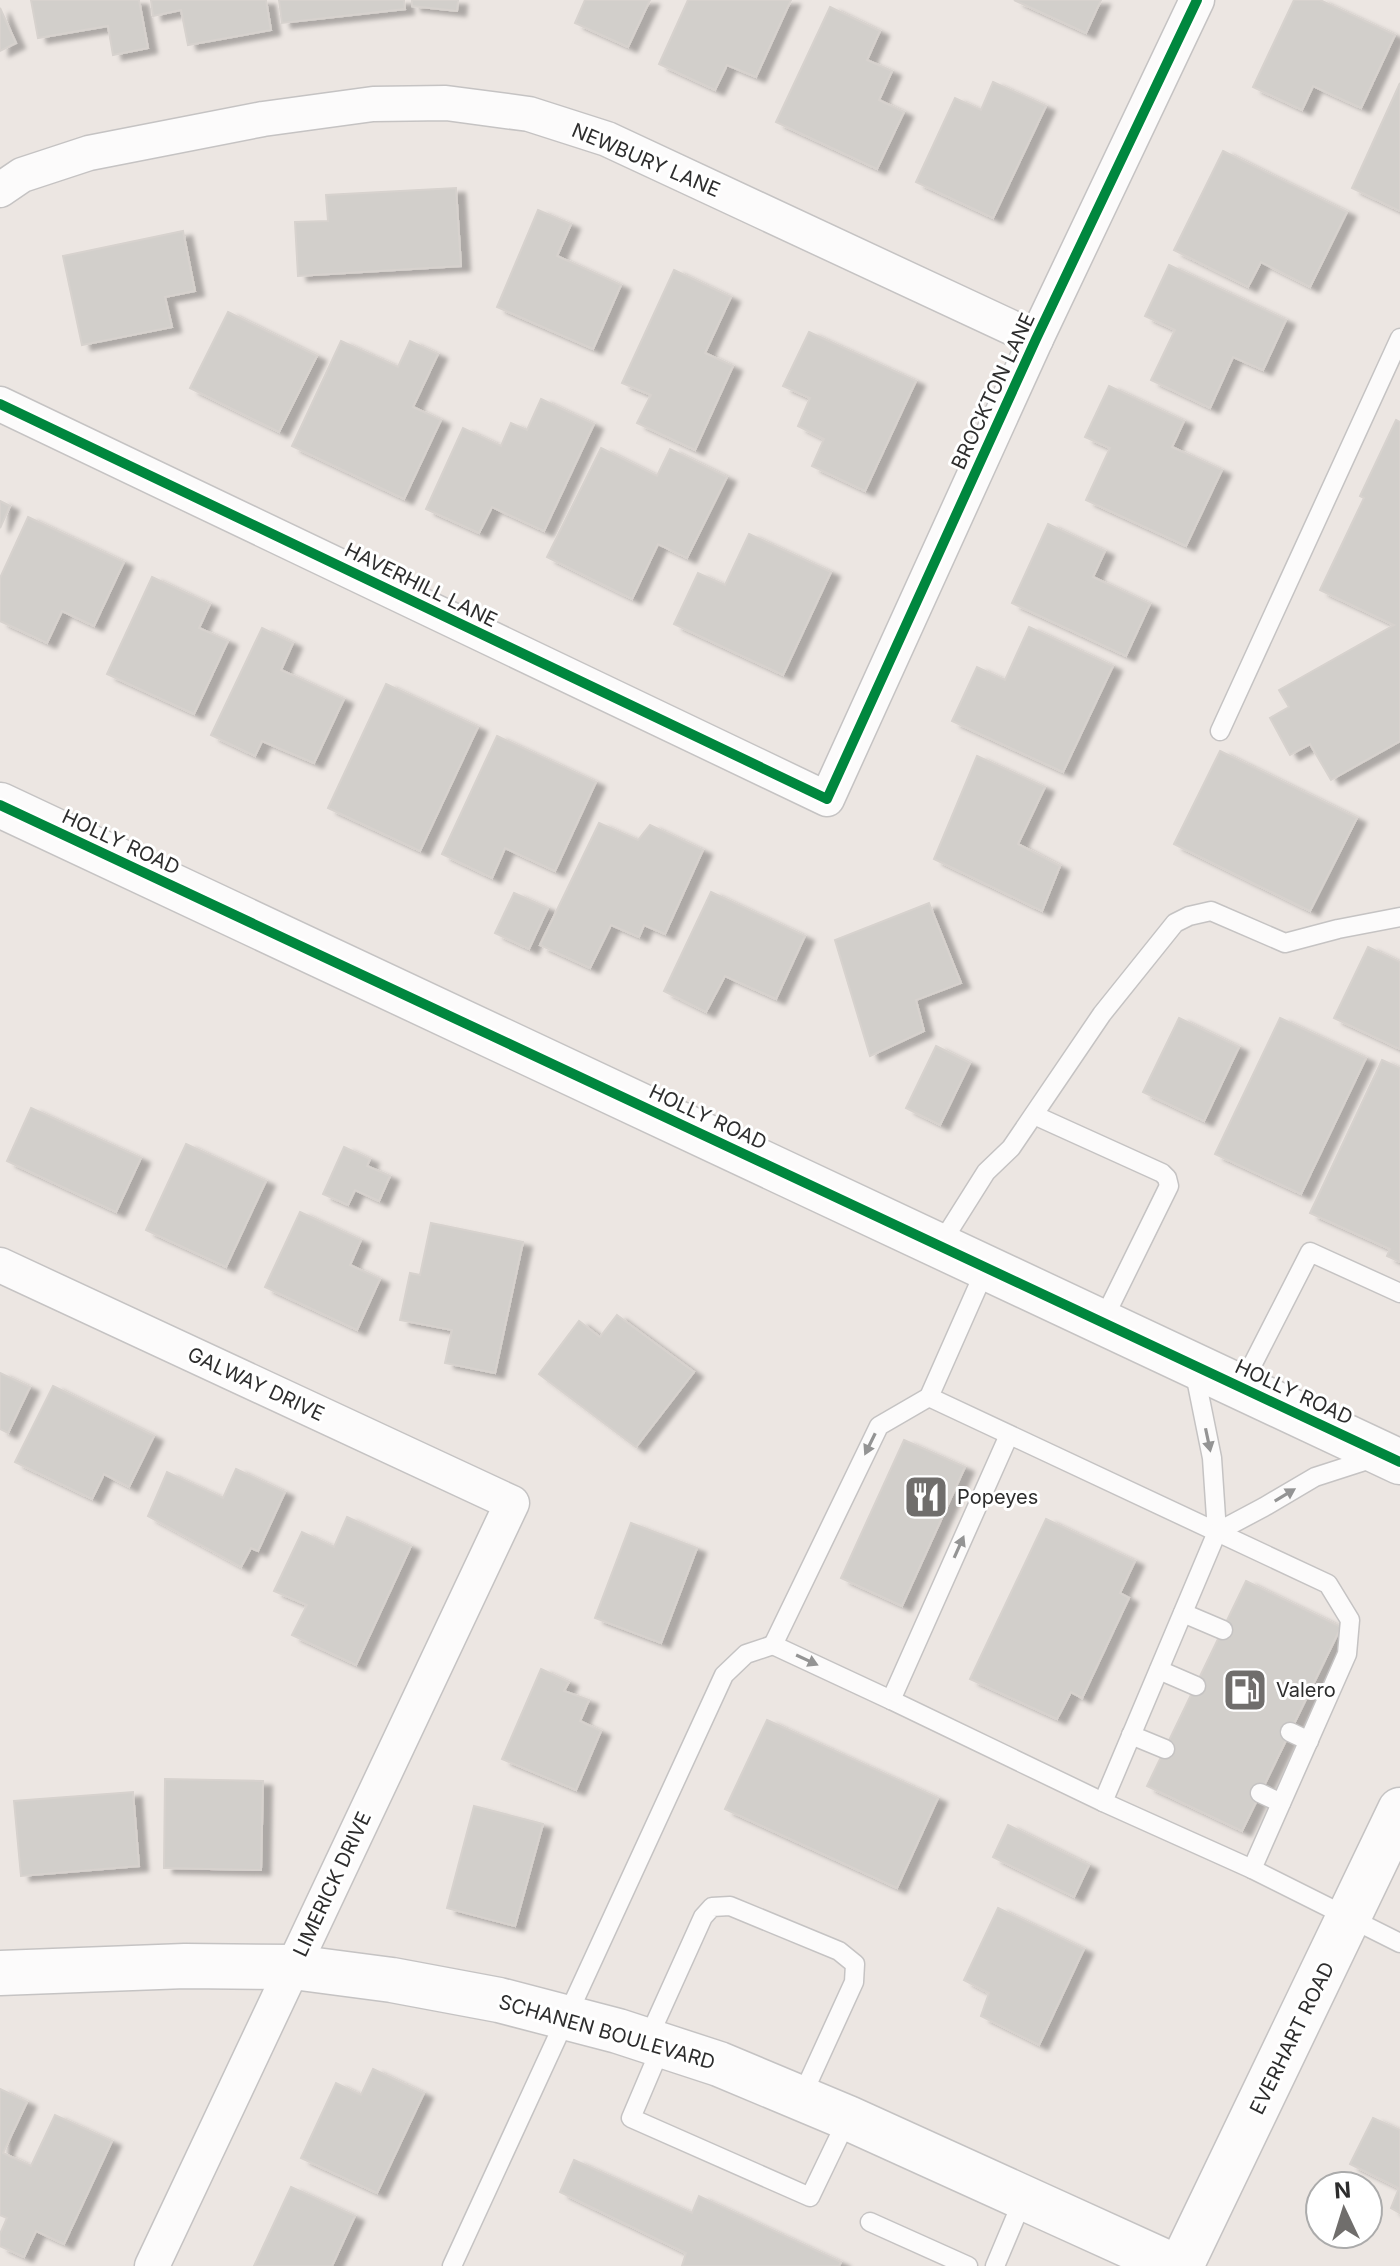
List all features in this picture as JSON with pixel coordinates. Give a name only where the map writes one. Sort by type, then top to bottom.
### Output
[{"type":"main road","name":"HOLLY ROAD","points":[[0,805],[1392,1458]]},
{"type":"main road","name":"EVERHART ROAD","points":[[1181,2266],[1400,1810]]},
{"type":"main road","name":"SCHANEN BOULEVARD","points":[[0,1973],[185,1966],[293,1967],[392,1980],[499,2000],[719,2064],[848,2118],[1174,2266]]},
{"type":"street","name":"BROCKTON LANE","points":[[827,799],[1036,339],[1197,0]]},
{"type":"street","name":"NEWBURY LANE","points":[[0,190],[22,175],[89,153],[294,115],[387,103],[446,103],[529,114],[607,139],[1036,339]]},
{"type":"street","name":"HAVERHILL LANE","points":[[0,404],[827,799]]},
{"type":"street","name":"GALWAY DRIVE","points":[[0,1265],[512,1503]]},
{"type":"street","name":"LIMERICK DRIVE","points":[[152,2266],[512,1503]]},
{"type":"lane","points":[[1220,731],[1400,338]]},
{"type":"lane","points":[[940,1246],[986,1172],[1011,1148],[1102,1014],[1175,923],[1211,911],[1285,943],[1400,917]]},
{"type":"lane","points":[[1034,1115],[1167,1178],[1169,1186],[1102,1322]]},
{"type":"lane","points":[[1241,1387],[1310,1252],[1400,1293]]},
{"type":"lane","points":[[773,1645],[879,1426],[929,1397],[986,1268]]},
{"type":"lane","points":[[1103,1802],[1217,1532],[1212,1458],[1192,1364]]},
{"type":"lane","points":[[929,1397],[1328,1584],[1350,1620],[1347,1654],[1252,1869]]},
{"type":"lane","points":[[891,1700],[1009,1435]]},
{"type":"lane","points":[[1217,1532],[1315,1477],[1392,1458]]},
{"type":"lane","points":[[1183,1613],[1223,1630]]},
{"type":"lane","points":[[452,2266],[724,1675],[746,1654],[773,1645],[1103,1802],[1252,1869],[1400,1943]]},
{"type":"lane","points":[[1159,1670],[1196,1686]]},
{"type":"lane","points":[[1318,1674],[1336,1682]]},
{"type":"lane","points":[[1290,1732],[1309,1741]]},
{"type":"lane","points":[[1131,1735],[1165,1749]]},
{"type":"lane","points":[[1260,1793],[1281,1803]]},
{"type":"lane","points":[[801,2098],[854,1982],[855,1964],[839,1951],[730,1906],[712,1907],[703,1917],[654,2043],[631,2118],[810,2197],[848,2118]]},
{"type":"lane","points":[[995,2266],[1024,2197]]},
{"type":"lane","points":[[870,2222],[968,2266]]},
{"type":"building","points":[[31,0],[139,0],[148,48],[113,55],[108,26],[38,38]]},
{"type":"building","points":[[151,0],[266,0],[271,30],[188,45],[181,10],[153,16]]},
{"type":"building","points":[[279,0],[404,0],[405,9],[282,23]]},
{"type":"building","points":[[412,0],[458,0],[457,11],[412,6]]},
{"type":"building","points":[[585,0],[650,0],[628,47],[575,23]]},
{"type":"building","points":[[688,0],[791,0],[756,77],[727,65],[715,90],[659,64]]},
{"type":"building","points":[[1014,0],[1101,0],[1086,33]]},
{"type":"building","points":[[1294,0],[1320,0],[1395,35],[1361,108],[1313,86],[1302,110],[1253,87]]},
{"type":"building","points":[[830,7],[880,31],[867,60],[892,71],[879,100],[904,112],[877,169],[776,122]]},
{"type":"building","points":[[0,8],[16,43],[0,51]]},
{"type":"building","points":[[993,82],[1046,106],[993,218],[916,182],[955,98],[981,110]]},
{"type":"building","points":[[1400,83],[1400,211],[1352,188]]},
{"type":"building","points":[[1223,151],[1347,212],[1310,287],[1261,262],[1248,287],[1174,250]]},
{"type":"building","points":[[456,188],[461,266],[298,276],[295,222],[328,221],[326,195]]},
{"type":"building","points":[[538,210],[571,224],[557,256],[621,285],[593,349],[497,307]]},
{"type":"building","points":[[183,231],[195,291],[165,297],[172,327],[82,345],[63,256]]},
{"type":"building","points":[[1169,265],[1286,320],[1263,370],[1233,357],[1210,408],[1151,380],[1175,330],[1145,316]]},
{"type":"building","points":[[674,270],[731,297],[705,353],[733,366],[695,450],[637,423],[651,395],[622,383]]},
{"type":"building","points":[[228,312],[317,356],[279,432],[190,388]]},
{"type":"building","points":[[809,332],[916,381],[865,491],[812,466],[824,439],[798,426],[810,398],[783,386]]},
{"type":"building","points":[[341,341],[398,367],[410,341],[438,354],[413,407],[441,420],[404,499],[292,446]]},
{"type":"building","points":[[1109,386],[1184,421],[1172,447],[1222,470],[1186,546],[1086,500],[1110,448],[1085,437]]},
{"type":"building","points":[[541,399],[594,424],[544,531],[492,507],[479,533],[426,509],[463,428],[501,446],[511,423],[527,430]]},
{"type":"building","points":[[1396,420],[1400,422],[1400,741],[1331,780],[1310,744],[1290,755],[1270,718],[1289,707],[1279,690],[1394,625],[1320,590],[1364,498],[1360,496]]},
{"type":"building","points":[[601,448],[657,476],[670,449],[727,477],[687,558],[658,544],[632,599],[547,557]]},
{"type":"building","points":[[0,501],[10,506],[0,528]]},
{"type":"building","points":[[28,517],[124,562],[94,626],[62,611],[47,643],[0,621],[0,578]]},
{"type":"building","points":[[1048,524],[1105,551],[1093,577],[1150,604],[1126,656],[1012,603]]},
{"type":"building","points":[[749,534],[831,572],[783,675],[674,624],[698,573],[725,585]]},
{"type":"building","points":[[152,577],[210,604],[199,628],[228,641],[194,714],[107,674]]},
{"type":"building","points":[[1029,627],[1113,666],[1063,772],[952,721],[977,667],[1005,680]]},
{"type":"building","points":[[262,628],[293,643],[281,670],[344,699],[314,763],[262,741],[255,756],[211,735]]},
{"type":"building","points":[[386,684],[478,727],[420,851],[328,808]]},
{"type":"building","points":[[497,736],[596,782],[555,871],[505,848],[492,878],[442,854]]},
{"type":"building","points":[[1220,751],[1357,818],[1310,911],[1174,844]]},
{"type":"building","points":[[977,756],[1045,787],[1018,844],[1060,866],[1042,911],[934,859]]},
{"type":"building","points":[[599,823],[638,840],[650,825],[703,850],[665,934],[644,925],[639,937],[611,925],[590,968],[540,945]]},
{"type":"building","points":[[711,892],[805,936],[776,999],[725,976],[706,1012],[664,991]]},
{"type":"building","points":[[514,893],[548,908],[529,949],[495,933]]},
{"type":"building","points":[[929,903],[961,983],[916,1000],[924,1031],[870,1056],[835,940]]},
{"type":"building","points":[[1368,947],[1400,962],[1400,1049],[1334,1018]]},
{"type":"building","points":[[1179,1018],[1239,1047],[1204,1121],[1143,1092]]},
{"type":"building","points":[[1280,1018],[1366,1058],[1301,1194],[1215,1154]]},
{"type":"building","points":[[936,1046],[970,1063],[940,1125],[906,1108]]},
{"type":"building","points":[[1382,1060],[1400,1068],[1400,1262],[1387,1256],[1390,1249],[1310,1213]]},
{"type":"building","points":[[31,1108],[141,1158],[116,1212],[7,1161]]},
{"type":"building","points":[[186,1144],[266,1181],[226,1267],[146,1230]]},
{"type":"building","points":[[344,1147],[370,1159],[367,1166],[390,1176],[379,1201],[355,1190],[348,1205],[323,1194]]},
{"type":"building","points":[[300,1212],[361,1240],[350,1265],[380,1279],[357,1330],[265,1287]]},
{"type":"building","points":[[431,1223],[523,1242],[495,1373],[445,1363],[452,1330],[400,1320],[410,1273],[420,1275]]},
{"type":"building","points":[[617,1315],[694,1372],[636,1447],[539,1374],[579,1321],[600,1337]]},
{"type":"building","points":[[0,1373],[30,1387],[8,1433],[0,1429]]},
{"type":"building","points":[[53,1386],[154,1436],[129,1487],[104,1474],[92,1499],[15,1462]]},
{"type":"building","points":[[904,1440],[965,1467],[902,1606],[841,1578]]},
{"type":"building","points":[[236,1469],[285,1492],[258,1551],[251,1548],[241,1567],[148,1516],[167,1472],[223,1498]]},
{"type":"building","points":[[347,1517],[411,1546],[356,1665],[292,1635],[307,1605],[274,1591],[302,1532],[334,1547]]},
{"type":"building","points":[[1046,1519],[1135,1561],[1120,1593],[1129,1598],[1082,1698],[1071,1692],[1057,1719],[970,1679]]},
{"type":"building","points":[[631,1523],[697,1548],[661,1643],[595,1618]]},
{"type":"building","points":[[1246,1581],[1341,1627],[1242,1831],[1147,1786]]},
{"type":"building","points":[[541,1669],[569,1682],[564,1691],[589,1700],[580,1721],[601,1731],[576,1790],[502,1759]]},
{"type":"building","points":[[767,1720],[938,1798],[897,1888],[725,1809]]},
{"type":"building","points":[[165,1779],[263,1781],[261,1870],[164,1868]]},
{"type":"building","points":[[133,1792],[139,1866],[21,1876],[14,1801]]},
{"type":"building","points":[[474,1806],[543,1824],[515,1926],[447,1908]]},
{"type":"building","points":[[1008,1825],[1089,1865],[1074,1897],[993,1857]]},
{"type":"building","points":[[998,1908],[1084,1949],[1039,2045],[981,2016],[989,1993],[964,1980]]},
{"type":"building","points":[[373,2069],[424,2093],[377,2193],[301,2158],[336,2083],[361,2095]]},
{"type":"building","points":[[0,2089],[27,2102],[3,2153],[31,2166],[55,2115],[112,2141],[64,2244],[36,2231],[24,2257],[0,2246],[0,2234],[7,2218],[0,2215]]},
{"type":"building","points":[[1373,2118],[1400,2130],[1400,2213],[1391,2208],[1399,2188],[1384,2181],[1384,2170],[1362,2170],[1350,2164]]},
{"type":"building","points":[[574,2160],[692,2213],[699,2196],[841,2262],[839,2266],[682,2266],[686,2253],[560,2192]]},
{"type":"building","points":[[291,2187],[355,2216],[332,2266],[254,2266]]},
{"type":"cycle path","points":[[0,404],[827,799],[1036,339],[1197,0]]},
{"type":"cycle path","points":[[0,805],[1400,1462]]},
{"type":"place","name":"Popeyes","points":[[926,1497]]},
{"type":"place","name":"Valero","points":[[1245,1690]]}]
